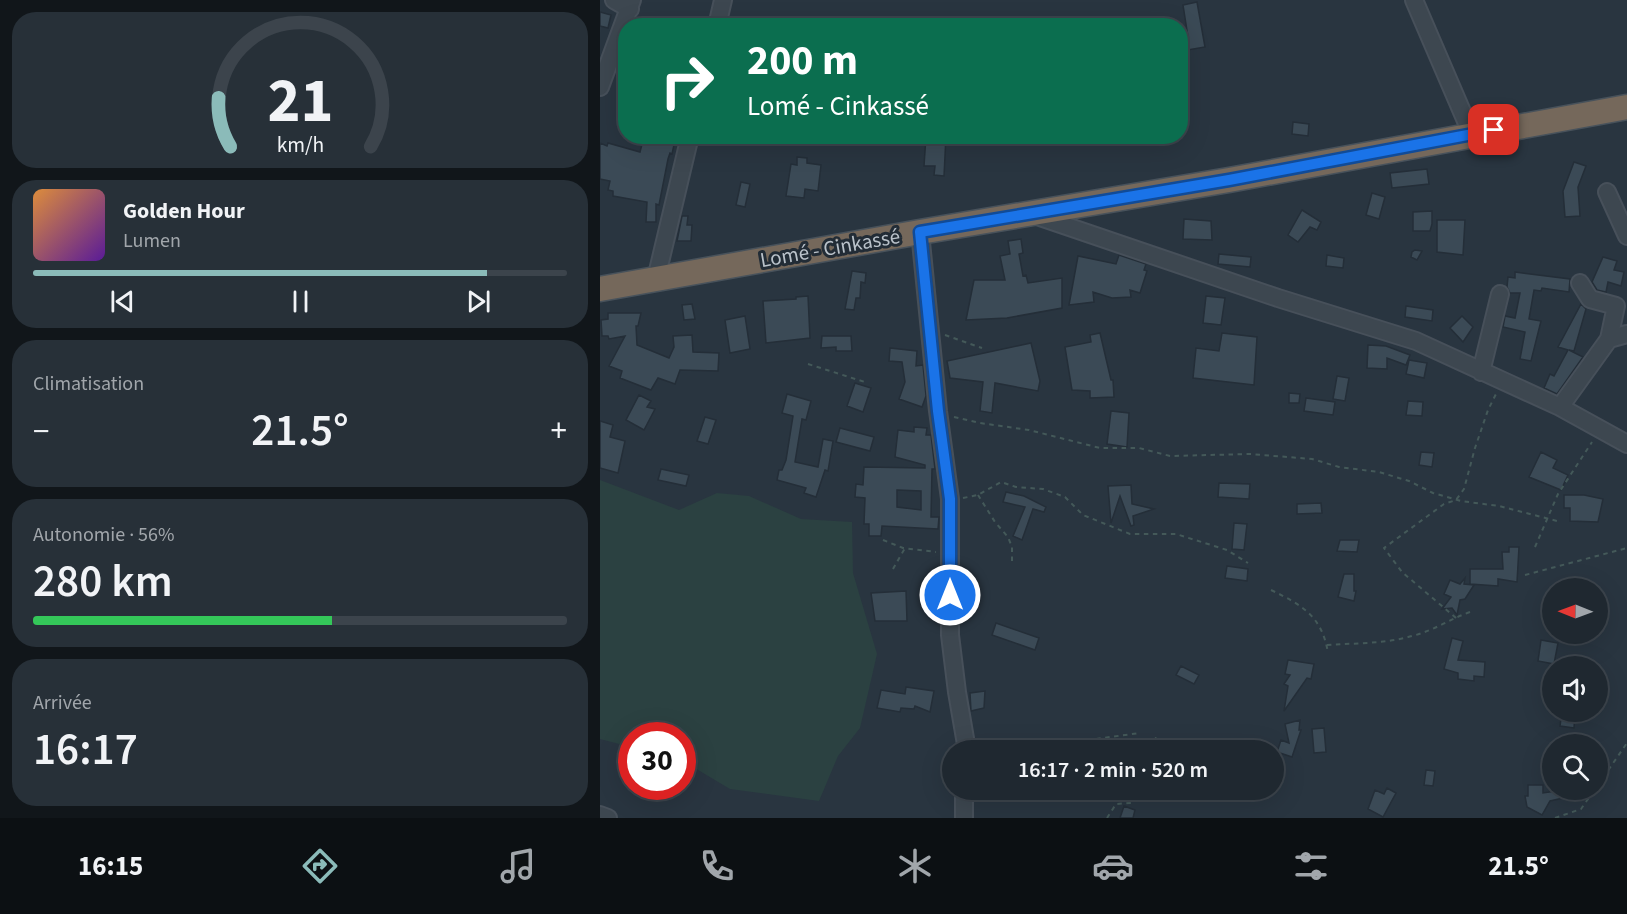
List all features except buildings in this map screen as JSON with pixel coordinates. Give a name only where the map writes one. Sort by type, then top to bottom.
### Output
[{"type":"highway","name":"Lomé - Cinkassé","points":[[600,289],[1229,180],[1627,107]]},
{"type":"street","points":[[614,0],[631,4]]},
{"type":"street","points":[[719,18],[723,0]]},
{"type":"street","points":[[1414,0],[1472,135]]},
{"type":"street","points":[[600,87],[618,39]]},
{"type":"street","points":[[656,279],[688,144]]},
{"type":"street","points":[[1608,192],[1627,236]]},
{"type":"street","points":[[1030,213],[1278,298],[1416,341],[1560,407],[1627,444]]},
{"type":"street","points":[[920,232],[938,411],[950,499],[950,635],[965,740]]},
{"type":"street","points":[[1560,407],[1609,339],[1616,306],[1590,299],[1580,283]]},
{"type":"street","points":[[1481,372],[1500,294]]},
{"type":"street","points":[[1609,339],[1627,334]]},
{"type":"street","points":[[964,800],[964,818]]},
{"type":"street","points":[[600,814],[608,818]]},
{"type":"path","points":[[931,329],[960,342],[982,348]]},
{"type":"path","points":[[808,364],[868,383]]},
{"type":"path","points":[[1456,618],[1402,572],[1384,548],[1444,504],[1456,500],[1464,489],[1488,410],[1503,381]]},
{"type":"path","points":[[938,411],[980,423],[1029,430],[1100,448],[1139,448],[1170,456],[1250,454],[1312,459],[1379,472],[1456,500],[1499,506],[1561,522]]},
{"type":"path","points":[[1535,547],[1558,494],[1598,428]]},
{"type":"path","points":[[950,499],[978,495],[1000,482],[1016,487],[1043,489],[1065,497],[1083,515],[1130,534],[1176,534],[1227,550],[1248,563]]},
{"type":"path","points":[[978,495],[1008,537],[1012,547],[1012,561]]},
{"type":"path","points":[[883,540],[905,548],[950,555]]},
{"type":"path","points":[[893,569],[905,548]]},
{"type":"path","points":[[1525,576],[1627,548]]},
{"type":"path","points":[[1271,590],[1294,601],[1314,618],[1325,634],[1328,652]]},
{"type":"path","points":[[1327,645],[1412,636],[1439,627],[1470,612]]},
{"type":"path","points":[[1088,740],[1140,733]]},
{"type":"path","points":[[1155,740],[1157,735]]},
{"type":"path","points":[[1608,771],[1627,743]]},
{"type":"path","points":[[1107,818],[1116,804],[1131,803],[1132,800]]},
{"type":"path","points":[[1555,818],[1581,809],[1587,800]]},
{"type":"green space","points":[[600,480],[679,510],[717,493],[749,496],[801,519],[852,522],[853,573],[877,654],[860,728],[838,756],[819,801],[730,789],[696,769],[696,722],[618,722],[618,744],[600,739]]},
{"type":"route","points":[[950,595],[950,499],[938,411],[920,232],[1229,180],[1494,130]]}]
